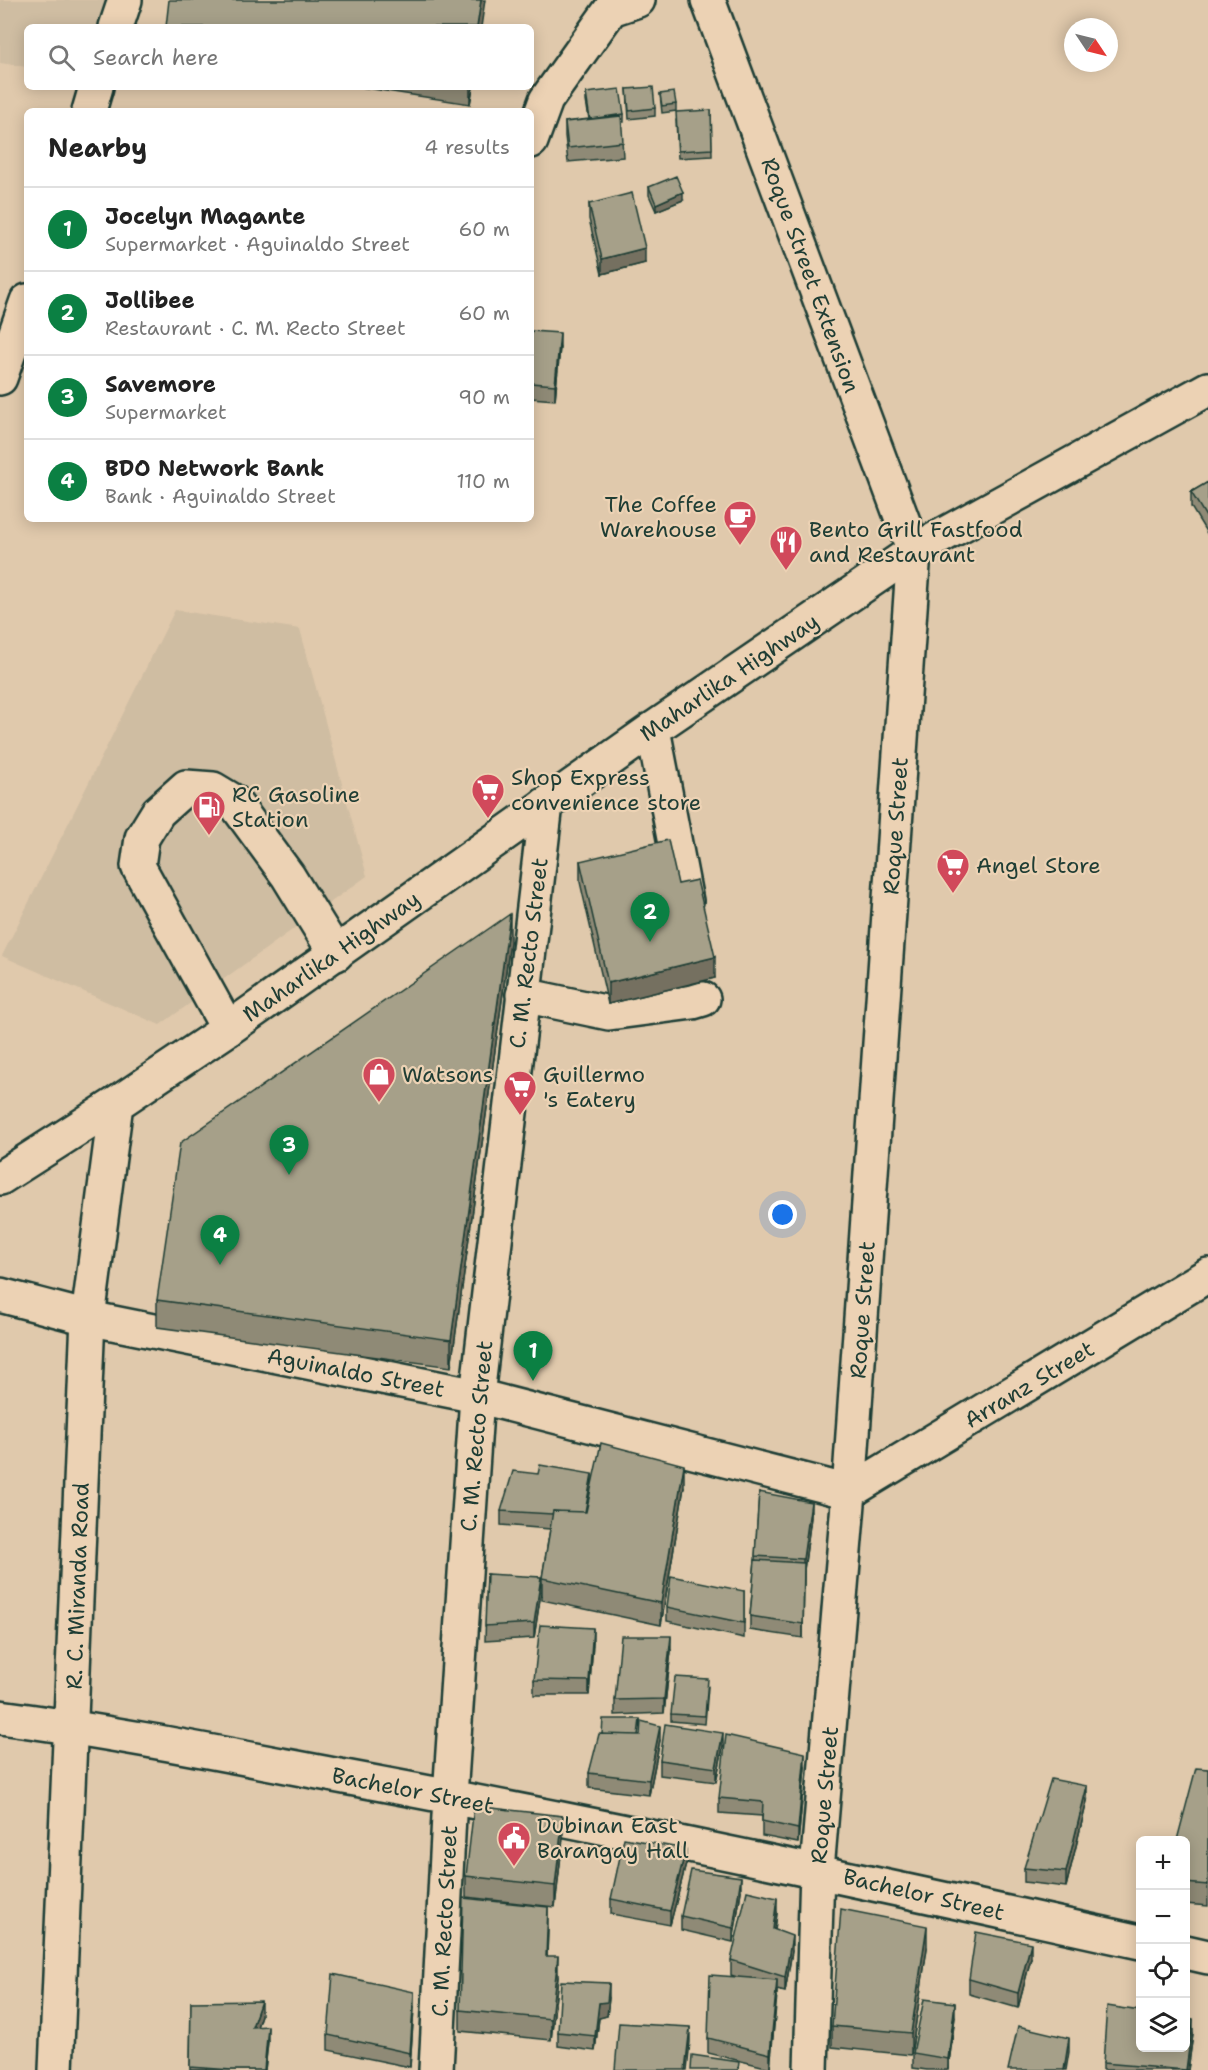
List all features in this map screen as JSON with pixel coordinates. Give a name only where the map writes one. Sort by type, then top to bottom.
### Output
[{"type":"street","points":[[117,24],[125,0]]},
{"type":"street","points":[[534,133],[546,100],[611,9],[638,0]]},
{"type":"street","name":"Roque Street Extension","points":[[708,0],[914,551]]},
{"type":"street","points":[[90,108],[95,90]]},
{"type":"street","points":[[0,378],[24,309]]},
{"type":"street","name":"Maharlika Highway","points":[[0,1178],[228,1029],[653,729],[914,551],[1208,388]]},
{"type":"street","name":"Roque Street","points":[[811,2070],[818,1870],[849,1492],[914,551]]},
{"type":"street","points":[[653,729],[686,901]]},
{"type":"street","points":[[228,1029],[138,866],[142,838],[158,812],[186,787],[213,789],[233,801],[288,876],[336,954]]},
{"type":"street","name":"C. M. Recto Street","points":[[436,2070],[450,1796],[477,1396],[546,804]]},
{"type":"street","points":[[523,995],[609,1012],[703,999]]},
{"type":"street","name":"R. C. Miranda Road","points":[[56,2070],[88,1318],[116,1104]]},
{"type":"street","name":"Arranz Street","points":[[849,1492],[1208,1275]]},
{"type":"street","name":"Aguinaldo Street","points":[[0,1295],[88,1318],[477,1396],[849,1492]]},
{"type":"street","name":"Bachelor Street","points":[[0,1717],[71,1726],[450,1796],[818,1870],[1136,1941]]},
{"type":"street","points":[[1190,1953],[1208,1957]]},
{"type":"shaded area","points":[[0,0],[109,0],[101,24],[24,24],[24,67],[0,63]]},
{"type":"shaded area","name":"RC Gasoline Station","points":[[175,610],[300,629],[367,876],[160,1025],[2,956]]},
{"type":"building","points":[[169,0],[481,0],[477,24],[166,24]]},
{"type":"building","points":[[653,87],[655,108],[629,111],[627,89]]},
{"type":"building","points":[[620,89],[624,114],[590,119],[586,93]]},
{"type":"building","points":[[674,92],[676,104],[662,106],[660,94]]},
{"type":"building","points":[[711,110],[712,149],[678,151],[676,112]]},
{"type":"building","points":[[621,116],[623,142],[568,148],[565,122]]},
{"type":"building","points":[[676,176],[683,192],[656,204],[649,187]]},
{"type":"building","points":[[632,193],[645,248],[602,259],[589,204]]},
{"type":"building","points":[[534,331],[560,333],[555,385],[534,383]]},
{"type":"building","points":[[1208,482],[1208,520],[1191,492]]},
{"type":"building","points":[[668,840],[678,884],[697,880],[715,957],[608,983],[580,861]]},
{"type":"building","points":[[510,914],[451,1340],[157,1300],[180,1143]]},
{"type":"building","points":[[601,1443],[684,1465],[661,1603],[542,1578],[553,1511],[586,1512]]},
{"type":"building","points":[[540,1465],[592,1474],[585,1512],[553,1511],[552,1514],[501,1511],[513,1471],[538,1474]]},
{"type":"building","points":[[759,1492],[811,1502],[803,1559],[755,1556]]},
{"type":"building","points":[[755,1560],[804,1563],[803,1624],[750,1616]]},
{"type":"building","points":[[487,1574],[541,1577],[534,1623],[485,1626]]},
{"type":"building","points":[[671,1576],[744,1591],[744,1623],[667,1607]]},
{"type":"building","points":[[540,1625],[593,1628],[589,1681],[534,1680]]},
{"type":"building","points":[[621,1636],[671,1636],[664,1699],[615,1700]]},
{"type":"building","points":[[675,1677],[708,1679],[705,1716],[671,1714]]},
{"type":"building","points":[[603,1719],[640,1719],[638,1735],[602,1734]]},
{"type":"building","points":[[641,1721],[660,1726],[649,1780],[589,1773],[599,1734],[640,1735]]},
{"type":"building","points":[[665,1724],[723,1733],[716,1768],[660,1760]]},
{"type":"building","points":[[726,1735],[805,1753],[798,1829],[762,1821],[763,1802],[719,1798]]},
{"type":"building","points":[[1196,1768],[1208,1769],[1208,1885],[1190,1883],[1190,1836],[1178,1836]]},
{"type":"building","points":[[1051,1779],[1087,1786],[1066,1872],[1024,1868]]},
{"type":"building","name":"Dubinan East Barangay Hall","points":[[474,1806],[563,1816],[555,1886],[466,1876]]},
{"type":"building","points":[[624,1838],[686,1849],[670,1911],[611,1899]]},
{"type":"building","points":[[691,1870],[741,1877],[733,1928],[681,1916]]},
{"type":"building","points":[[747,1891],[777,1898],[773,1929],[792,1936],[785,1977],[731,1960]]},
{"type":"building","points":[[463,1898],[548,1907],[546,1956],[558,1956],[551,2019],[460,2010]]},
{"type":"building","points":[[841,1909],[927,1926],[911,2033],[832,2026]]},
{"type":"building","points":[[976,1932],[1031,1943],[1018,1993],[969,1979]]},
{"type":"building","points":[[333,1974],[414,1992],[410,2053],[328,2035]]},
{"type":"building","points":[[710,1975],[777,1980],[770,2054],[708,2038]]},
{"type":"building","points":[[561,1981],[609,1983],[607,2002],[599,2003],[595,2036],[558,2032]]},
{"type":"building","points":[[924,1999],[955,2003],[948,2059],[913,2053]]},
{"type":"building","points":[[261,2001],[252,2027],[268,2026],[264,2070],[190,2067],[191,2002]]},
{"type":"building","points":[[1107,2006],[1136,2010],[1136,2052],[1188,2052],[1186,2070],[1103,2063]]},
{"type":"building","points":[[1190,2019],[1193,2019],[1190,2041]]},
{"type":"building","points":[[619,2023],[690,2027],[685,2070],[615,2070]]},
{"type":"building","points":[[1018,2026],[1069,2038],[1064,2070],[1008,2070]]},
{"type":"building","points":[[692,2055],[739,2062],[738,2070],[691,2070]]},
{"type":"place","name":"The Coffee Warehouse","points":[[740,546]]},
{"type":"place","name":"Bento Grill Fastfood and Restaurant","points":[[786,571]]},
{"type":"place","name":"Shop Express convenience store","points":[[488,819]]},
{"type":"place","name":"RC Gasoline Station","points":[[209,836]]},
{"type":"place","name":"Angel Store","points":[[953,894]]},
{"type":"place","name":"Jollibee","points":[[650,942]]},
{"type":"place","name":"Watsons","points":[[379,1103]]},
{"type":"place","name":"Guillermo 's Eatery","points":[[520,1116]]},
{"type":"place","name":"Savemore","points":[[289,1175]]},
{"type":"place","name":"BDO Network Bank","points":[[220,1265]]},
{"type":"place","name":"Jocelyn Magante","points":[[533,1381]]},
{"type":"place","name":"Dubinan East Barangay Hall","points":[[514,1867]]}]
